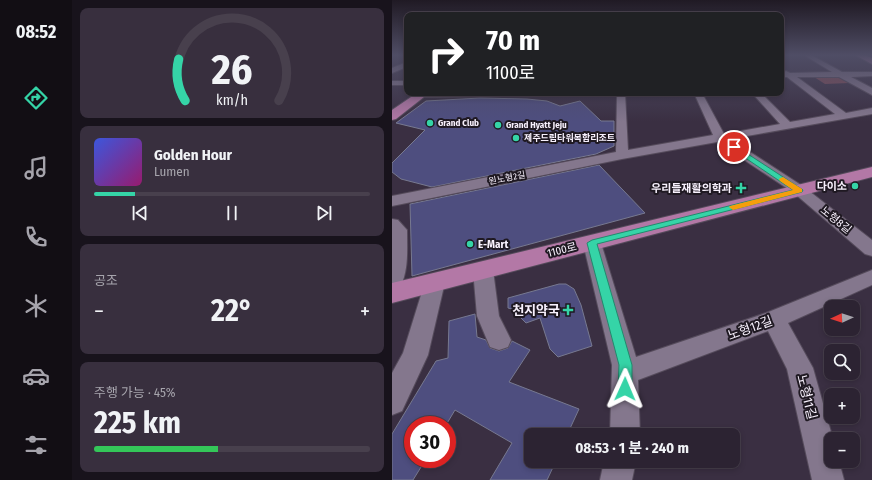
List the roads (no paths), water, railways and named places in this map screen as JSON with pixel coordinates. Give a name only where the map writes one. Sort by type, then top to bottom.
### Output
[{"type":"main road","points":[[392,116],[420,96]]},
{"type":"main road","name":"1100로","points":[[392,293],[872,172]]},
{"type":"street","points":[[788,77],[844,116]]},
{"type":"street","points":[[846,77],[872,92]]},
{"type":"street","points":[[392,83],[404,82]]},
{"type":"street","points":[[621,96],[622,155]]},
{"type":"street","points":[[700,96],[721,138]]},
{"type":"street","points":[[759,96],[788,126]]},
{"type":"street","name":"원노형2길","points":[[392,202],[622,155],[872,111]]},
{"type":"street","name":"노형8길","points":[[721,138],[799,190],[872,250]]},
{"type":"street","points":[[392,224],[398,230],[398,265],[392,284]]},
{"type":"street","points":[[592,243],[625,365],[625,428]]},
{"type":"street","points":[[483,270],[488,316],[499,340]]},
{"type":"street","name":"노형12길","points":[[625,373],[774,319],[872,278]]},
{"type":"street","points":[[392,401],[415,355],[435,282]]},
{"type":"street","name":"노형11길","points":[[774,319],[800,368],[828,480]]},
{"type":"street","points":[[616,480],[619,468]]},
{"type":"place","name":"Grand Club","points":[[430,123]]},
{"type":"place","name":"Grand Hyatt Jeju","points":[[498,125]]},
{"type":"place","name":"제주드림타워복합리조트","points":[[516,138]]},
{"type":"place","name":"다이소","points":[[855,186]]},
{"type":"place","name":"우리들재활의학과","points":[[741,188]]},
{"type":"place","name":"E-Mart","points":[[470,244]]},
{"type":"place","name":"천지약국","points":[[568,310]]}]
